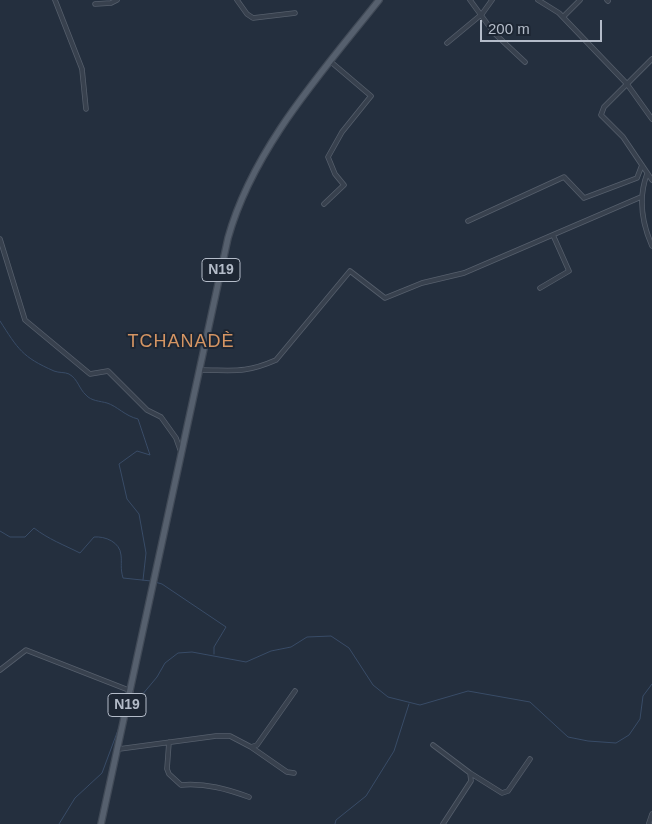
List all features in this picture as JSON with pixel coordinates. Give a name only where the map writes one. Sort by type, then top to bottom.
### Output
[{"type":"main road","name":"N19","points":[[101,824],[228,238],[247,184],[265,151],[379,0]]},
{"type":"street","points":[[55,0],[82,69],[86,109]]},
{"type":"street","points":[[97,3],[117,0]]},
{"type":"street","points":[[237,0],[247,14],[253,18],[295,13]]},
{"type":"street","points":[[470,0],[494,33],[525,62]]},
{"type":"street","points":[[447,43],[482,14],[492,0]]},
{"type":"street","points":[[538,0],[563,17],[627,84],[652,119]]},
{"type":"street","points":[[563,17],[580,0]]},
{"type":"street","points":[[652,59],[604,107],[601,115],[623,138],[652,180]]},
{"type":"street","points":[[324,204],[344,185],[335,174],[328,157],[342,132],[371,96],[331,62]]},
{"type":"street","points":[[468,221],[564,177],[584,198],[637,178],[642,165]]},
{"type":"street","points":[[648,173],[641,197],[646,232],[652,246]]},
{"type":"street","points":[[200,370],[237,372],[258,368],[276,360],[350,271],[385,298],[422,283],[464,273],[641,197]]},
{"type":"street","points":[[540,288],[569,271],[553,235]]},
{"type":"street","points":[[0,239],[25,320],[90,374],[108,371],[148,410],[161,417],[169,426],[182,453]]},
{"type":"street","points":[[0,670],[26,650],[131,691]]},
{"type":"street","points":[[251,747],[257,745],[295,691]]},
{"type":"street","points":[[118,749],[216,736],[230,736],[251,747],[287,772],[294,773]]},
{"type":"street","points":[[168,742],[168,774],[181,785],[193,784],[228,789],[250,797]]},
{"type":"street","points":[[433,745],[470,773],[502,793],[508,791],[530,759]]},
{"type":"street","points":[[443,824],[471,780],[470,773]]},
{"type":"street","points":[[649,823],[652,814]]},
{"type":"waterway","points":[[0,321],[22,351],[35,361],[54,371],[69,374],[88,397],[111,404],[129,416],[138,419],[150,455],[137,451],[119,464],[127,499],[139,514],[146,553],[143,580]]},
{"type":"waterway","points":[[0,531],[10,537],[25,537],[34,528],[50,539],[80,553],[94,537],[107,539],[115,543],[120,550],[123,578],[151,581]]},
{"type":"waterway","points":[[155,582],[162,584],[226,627],[214,647],[214,654]]},
{"type":"waterway","points":[[127,713],[157,677],[165,663],[178,653],[192,652],[246,662],[271,651],[291,647],[307,637],[331,636],[349,648],[373,685],[388,697],[420,705],[468,691],[530,702],[568,737],[588,741],[616,743],[629,735],[640,719],[643,696],[652,684]]},
{"type":"waterway","points":[[335,824],[336,820],[366,796],[394,751],[409,704]]},
{"type":"waterway","points":[[59,824],[75,798],[102,773],[121,722]]},
{"type":"district","name":"TCHANADÈ","points":[[181,342]]}]
